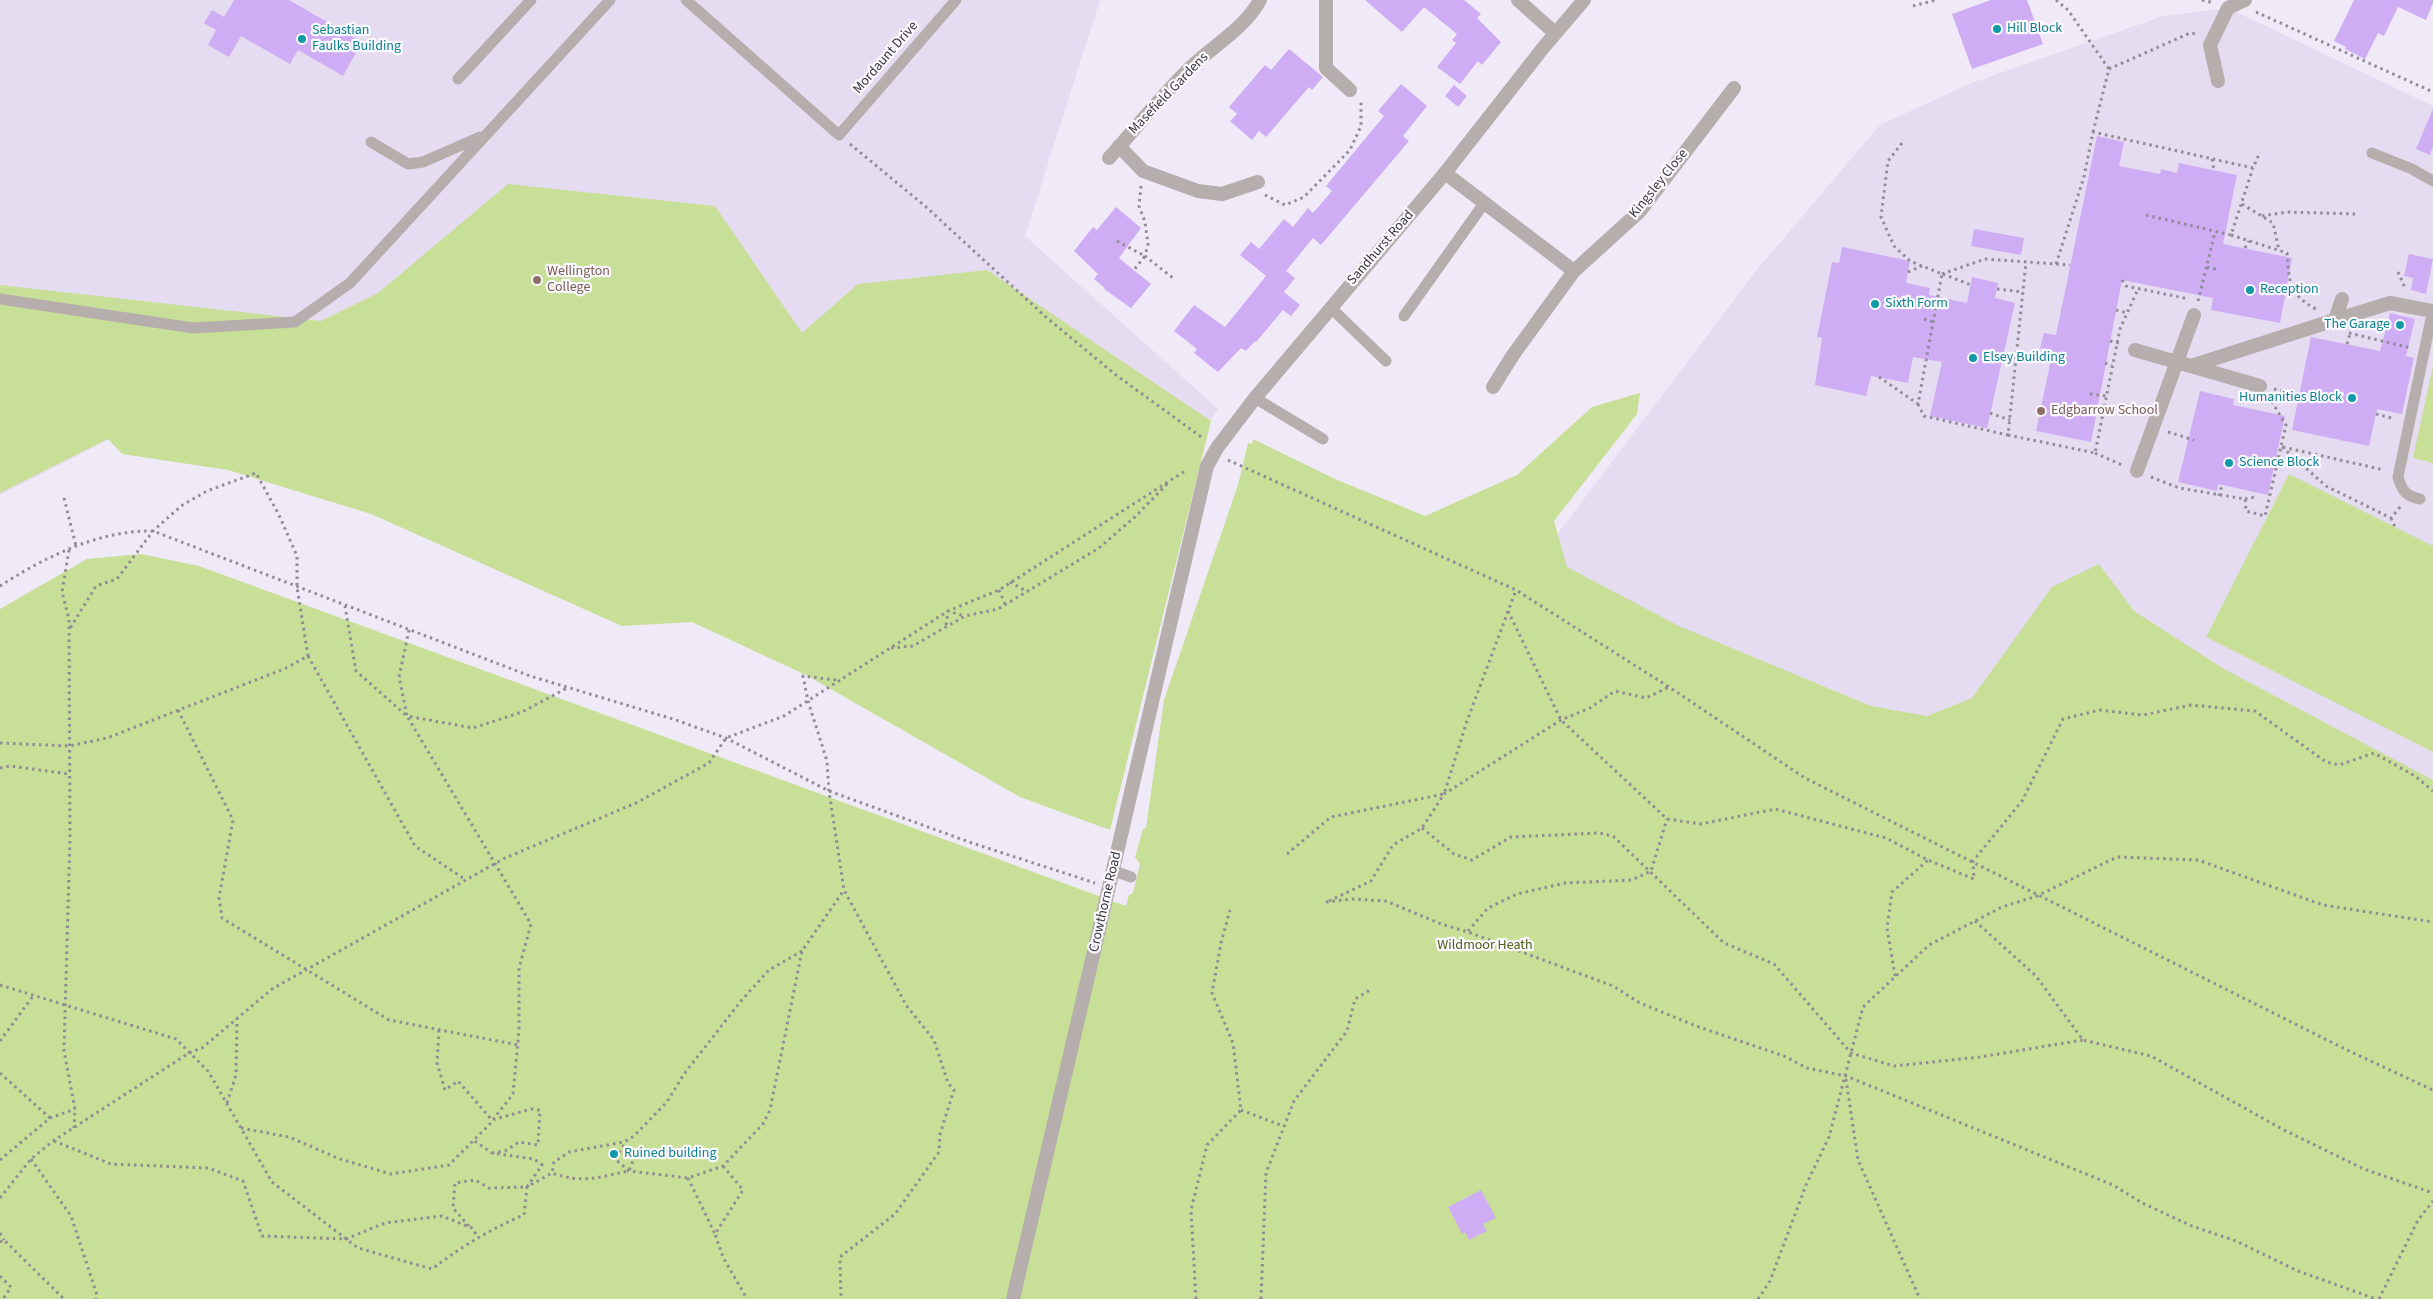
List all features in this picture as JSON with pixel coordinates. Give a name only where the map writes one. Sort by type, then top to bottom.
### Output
[{"type":"street","name":"Masefield Gardens","points":[[1109,158],[1191,67],[1239,26],[1255,9],[1260,0]]},
{"type":"street","points":[[1326,0],[1326,68],[1350,90]]},
{"type":"street","points":[[1518,0],[1555,33]]},
{"type":"street","name":"Sandhurst Road","points":[[1198,505],[1208,466],[1217,448],[1255,398],[1445,172],[1555,33],[1584,0]]},
{"type":"street","points":[[2218,81],[2210,45],[2228,8],[2242,2]]},
{"type":"street","name":"Kingsley Close","points":[[1493,388],[1513,355],[1574,271],[1640,212],[1734,88]]},
{"type":"street","name":"Masefield Gardens","points":[[1119,146],[1146,172],[1198,191],[1222,194],[1252,184]]},
{"type":"street","points":[[1445,172],[1574,271]]},
{"type":"street","points":[[2336,320],[2342,299]]},
{"type":"street","points":[[2192,366],[2390,303],[2433,310]]},
{"type":"street","points":[[2137,470],[2194,314]]},
{"type":"street","points":[[2135,350],[2260,386]]},
{"type":"street","name":"Crowthorne Road","points":[[1013,1299],[1198,505]]},
{"type":"lane","points":[[458,79],[531,0]]},
{"type":"lane","points":[[0,299],[193,328],[295,322],[350,283],[610,0]]},
{"type":"lane","points":[[686,0],[839,135]]},
{"type":"lane","name":"Mordaunt Drive","points":[[839,135],[956,0]]},
{"type":"lane","points":[[371,142],[408,164],[423,162],[484,135]]},
{"type":"lane","points":[[2372,153],[2412,169],[2433,181]]},
{"type":"lane","points":[[1404,316],[1485,202]]},
{"type":"lane","points":[[1330,307],[1386,361]]},
{"type":"lane","points":[[2414,498],[2401,488],[2399,473],[2433,310]]},
{"type":"lane","points":[[1255,398],[1323,439]]},
{"type":"lane","points":[[1114,872],[1131,877]]},
{"type":"path","points":[[1913,6],[1936,0]]},
{"type":"path","points":[[2056,0],[2068,10],[2108,69],[2084,177],[2056,264]]},
{"type":"path","points":[[2242,2],[2433,92]]},
{"type":"path","points":[[2108,69],[2190,33],[2214,36]]},
{"type":"path","points":[[1252,184],[1285,205],[1304,197],[1350,150],[1361,126],[1362,100],[1350,90]]},
{"type":"path","points":[[2093,132],[2253,168]]},
{"type":"path","points":[[839,135],[925,206],[1047,318],[1116,374],[1217,448]]},
{"type":"path","points":[[1902,143],[1888,161],[1881,217],[1894,246],[1910,260],[1971,285]]},
{"type":"path","points":[[2232,235],[2253,168],[2260,152]]},
{"type":"path","points":[[2212,159],[2214,171]]},
{"type":"path","points":[[1134,270],[1145,256],[1147,236],[1145,222],[1139,206],[1141,187],[1146,172]]},
{"type":"path","points":[[2242,204],[2274,223],[2280,250]]},
{"type":"path","points":[[2262,216],[2288,212],[2355,214]]},
{"type":"path","points":[[2146,216],[2232,235],[2287,253],[2289,281],[2300,301],[2336,320],[2350,333],[2424,351]]},
{"type":"path","points":[[2122,280],[2126,286],[2198,301],[2215,232]]},
{"type":"path","points":[[1117,241],[1145,256],[1173,278]]},
{"type":"path","points":[[2245,248],[2249,241]]},
{"type":"path","points":[[1942,274],[1985,260],[2070,265]]},
{"type":"path","points":[[2008,435],[2026,262]]},
{"type":"path","points":[[1908,272],[1922,266]]},
{"type":"path","points":[[2207,267],[2219,270]]},
{"type":"path","points":[[1918,404],[1942,274]]},
{"type":"path","points":[[2095,453],[2117,342],[2127,312],[2138,289]]},
{"type":"path","points":[[1997,290],[2023,292]]},
{"type":"path","points":[[2116,310],[2127,312]]},
{"type":"path","points":[[1924,319],[1934,322]]},
{"type":"path","points":[[2347,344],[2350,333]]},
{"type":"path","points":[[2110,341],[2117,342]]},
{"type":"path","points":[[2105,363],[2112,366]]},
{"type":"path","points":[[1879,378],[1918,404],[1924,416],[2095,453],[2179,488],[2218,496],[2245,499],[2254,497]]},
{"type":"path","points":[[2260,386],[2299,395]]},
{"type":"path","points":[[2245,499],[2246,511],[2265,516],[2286,425],[2276,404],[2260,386]]},
{"type":"path","points":[[2090,394],[2106,396]]},
{"type":"path","points":[[1990,413],[2010,420]]},
{"type":"path","points":[[2376,414],[2409,422]]},
{"type":"path","points":[[2153,428],[2194,440]]},
{"type":"path","points":[[2282,447],[2399,473]]},
{"type":"path","points":[[2282,447],[2326,486],[2391,518],[2395,527]]},
{"type":"path","points":[[1228,460],[1516,590],[1669,687],[1805,778],[2340,1047],[2433,1090]]},
{"type":"path","points":[[0,1198],[31,1159],[53,1141],[202,1048],[272,989],[495,863],[644,798],[709,762],[726,738],[784,716],[837,680],[948,611],[999,590],[1185,471]]},
{"type":"path","points":[[69,630],[96,586],[117,579],[153,531],[181,506],[207,491],[256,473],[279,515],[297,556],[297,588],[308,656],[415,846],[466,880]]},
{"type":"path","points":[[890,648],[913,646],[965,616],[989,612],[1099,548],[1136,516],[1173,478]]},
{"type":"path","points":[[2218,496],[2222,485]]},
{"type":"path","points":[[64,498],[76,546]]},
{"type":"path","points":[[2391,518],[2414,498]]},
{"type":"path","points":[[0,586],[76,546],[101,537],[134,530],[153,531],[297,588],[530,676],[673,719],[726,738],[829,791],[972,843],[1109,888]]},
{"type":"path","points":[[69,550],[62,592],[69,619],[70,838],[64,1052],[75,1109],[74,1129]]},
{"type":"path","points":[[1010,582],[1026,591]]},
{"type":"path","points":[[999,590],[1005,604]]},
{"type":"path","points":[[1516,590],[1467,721],[1444,794],[1422,828],[1393,845],[1370,881],[1326,902],[1352,899],[1386,901],[1441,924],[1468,932],[1612,986],[1640,1003],[1696,1026],[1784,1056],[1807,1068],[1846,1076],[2113,1185],[2142,1203],[2192,1226],[2236,1241],[2298,1271],[2377,1299],[2418,1220],[2433,1201]]},
{"type":"path","points":[[241,1128],[289,1138],[340,1159],[391,1174],[449,1165],[492,1120],[513,1094],[518,1045],[519,968],[531,924],[407,716],[356,671],[345,606]]},
{"type":"path","points":[[948,611],[965,616]]},
{"type":"path","points":[[946,626],[948,611]]},
{"type":"path","points":[[1508,611],[1561,720],[1667,819],[1701,824],[1776,809],[1886,838],[1928,860],[1974,879],[1973,861],[2022,801],[2063,719],[2100,710],[2143,715],[2192,704],[2255,711],[2326,762],[2338,765],[2374,753],[2415,776],[2433,791]]},
{"type":"path","points":[[407,716],[399,677],[409,630]]},
{"type":"path","points":[[0,744],[69,746],[107,738],[284,669],[308,656]]},
{"type":"path","points":[[837,680],[803,676],[808,701],[827,761],[829,791],[844,890],[906,1005],[934,1040],[948,1084],[954,1090],[940,1134],[939,1152],[895,1214],[840,1257],[841,1299]]},
{"type":"path","points":[[1287,854],[1331,817],[1444,794],[1561,720],[1590,708],[1615,691],[1646,698],[1669,687]]},
{"type":"path","points":[[407,716],[473,728],[522,712],[568,688]]},
{"type":"path","points":[[178,710],[234,820],[219,898],[222,918],[389,1020],[518,1045]]},
{"type":"path","points":[[0,768],[10,766],[69,774]]},
{"type":"path","points":[[1468,932],[1488,908],[1517,894],[1565,883],[1632,880],[1651,871],[1667,819]]},
{"type":"path","points":[[1422,828],[1454,854],[1472,860],[1512,837],[1599,833],[1614,836],[1651,871],[1697,920],[1724,943],[1774,964],[1851,1053],[1894,1066],[1980,1057],[2083,1040],[2151,1056],[2302,1139],[2364,1169],[2433,1193]]},
{"type":"path","points":[[1758,1299],[1770,1281],[1806,1185],[1830,1137],[1863,1007],[1930,945],[2002,907],[2037,896],[2117,857],[2198,860],[2323,905],[2433,922]]},
{"type":"path","points":[[1896,977],[1887,928],[1892,892],[1928,860]]},
{"type":"path","points":[[478,1237],[453,1208],[455,1183],[475,1180],[489,1188],[526,1186],[552,1172],[570,1179],[604,1178],[629,1171],[688,1178],[723,1166],[763,1124],[770,1110],[802,951],[844,890]]},
{"type":"path","points":[[1230,910],[1221,943],[1212,993],[1233,1043],[1241,1110]]},
{"type":"path","points":[[1975,921],[2036,976],[2083,1040]]},
{"type":"path","points":[[552,1172],[554,1162],[570,1152],[623,1144],[634,1136],[667,1102],[684,1074],[758,982],[770,970],[802,951]]},
{"type":"path","points":[[0,985],[176,1039],[208,1071],[272,1182],[358,1248],[432,1269],[478,1237],[524,1215],[526,1186],[542,1165],[534,1159],[492,1153],[473,1140]]},
{"type":"path","points":[[1261,1299],[1266,1173],[1294,1100],[1346,1031],[1355,1000],[1370,990]]},
{"type":"path","points":[[0,1041],[34,996]]},
{"type":"path","points":[[227,1103],[236,1075],[237,1018]]},
{"type":"path","points":[[439,1030],[437,1062],[446,1090],[458,1081],[492,1120]]},
{"type":"path","points":[[0,1073],[50,1118]]},
{"type":"path","points":[[1846,1076],[1858,1160],[1920,1299]]},
{"type":"path","points":[[0,1160],[50,1118],[75,1109]]},
{"type":"path","points":[[492,1120],[531,1109],[540,1110],[538,1145],[519,1142],[505,1151],[492,1153]]},
{"type":"path","points":[[1241,1110],[1284,1126]]},
{"type":"path","points":[[1196,1299],[1191,1210],[1207,1145],[1241,1110]]},
{"type":"path","points":[[53,1141],[111,1164],[208,1168],[243,1182],[262,1236],[346,1239],[385,1222],[442,1216],[472,1228]]},
{"type":"path","points":[[623,1144],[616,1159],[629,1171]]},
{"type":"path","points":[[623,1144],[632,1148],[636,1153],[629,1171]]},
{"type":"path","points":[[31,1159],[71,1216],[98,1295],[96,1299]]},
{"type":"path","points":[[715,1234],[743,1190],[723,1166]]},
{"type":"path","points":[[688,1178],[715,1234],[723,1256],[747,1299]]},
{"type":"path","points":[[0,1233],[4,1240],[64,1299]]},
{"type":"path","points":[[0,1242],[4,1240]]},
{"type":"path","points":[[0,1276],[11,1287],[3,1299]]},
{"type":"shaded area","name":"Wellington College","points":[[0,0],[1100,0],[1025,236],[1218,409],[1200,437],[338,323],[0,495]]},
{"type":"shaded area","name":"Edgbarrow School","points":[[2228,8],[2433,106],[2433,791],[2018,828],[1528,573],[1755,272],[1880,125],[1969,84],[2163,16]]},
{"type":"green space","points":[[508,184],[715,206],[802,333],[858,284],[987,270],[1211,421],[1110,830],[1020,797],[806,675],[692,622],[622,626],[371,514],[228,470],[122,454],[108,439],[0,493],[0,285],[321,321],[378,293]]},
{"type":"green space","points":[[2433,366],[2433,463],[2413,458]]},
{"type":"green space","name":"Wildmoor Heath","points":[[1640,393],[1637,414],[1554,521],[1567,567],[1679,626],[1871,706],[1927,716],[1972,698],[2052,587],[2099,564],[2134,611],[2224,669],[2433,780],[2433,1299],[0,1299],[0,609],[87,559],[141,554],[199,566],[1126,906],[1129,895],[1133,893],[1140,864],[1135,857],[1143,829],[1146,828],[1164,700],[1238,485],[1248,443],[1252,444],[1253,439],[1335,479],[1425,516],[1517,475],[1592,407]]},
{"type":"green space","points":[[2289,474],[2433,546],[2433,752],[2206,637]]},
{"type":"building","name":"Sebastian Faulks Building","points":[[234,0],[289,0],[362,42],[343,76],[298,50],[290,64],[241,36],[229,57],[208,45],[216,30],[204,23],[212,10],[224,17]]},
{"type":"building","points":[[1365,0],[1464,0],[1481,14],[1477,18],[1501,42],[1482,65],[1478,61],[1460,84],[1437,67],[1456,43],[1452,40],[1457,34],[1424,7],[1402,32]]},
{"type":"building","name":"Hill Block","points":[[1991,0],[2027,0],[2043,44],[1972,69],[1952,14]]},
{"type":"building","points":[[2354,0],[2433,0],[2433,3],[2426,20],[2398,7],[2384,36],[2378,33],[2365,59],[2334,41]]},
{"type":"building","points":[[1289,49],[1323,77],[1312,90],[1309,87],[1266,137],[1259,131],[1252,140],[1230,121],[1237,114],[1229,107],[1265,65],[1271,70]]},
{"type":"building","points":[[1401,84],[1427,106],[1403,136],[1409,141],[1321,245],[1313,238],[1286,271],[1295,278],[1284,292],[1300,305],[1291,316],[1283,310],[1256,342],[1246,351],[1241,348],[1218,372],[1194,353],[1197,349],[1174,331],[1194,305],[1225,327],[1266,276],[1240,255],[1251,242],[1259,249],[1284,219],[1293,227],[1308,208],[1313,213],[1332,191],[1326,186],[1384,116],[1378,111]]},
{"type":"building","points":[[1454,85],[1467,96],[1458,107],[1445,96]]},
{"type":"building","points":[[2433,109],[2433,146],[2430,155],[2416,149]]},
{"type":"building","points":[[2097,136],[2124,142],[2119,166],[2160,174],[2161,169],[2177,173],[2179,163],[2237,175],[2223,244],[2292,258],[2280,323],[2211,310],[2213,298],[2122,280],[2091,442],[2036,431],[2053,350],[2040,348],[2044,333],[2056,335]]},
{"type":"building","points":[[1116,207],[1141,228],[1119,258],[1151,284],[1131,308],[1104,289],[1094,279],[1098,274],[1074,251],[1093,227],[1097,230]]},
{"type":"building","points":[[1974,229],[2024,238],[2021,255],[1971,246]]},
{"type":"building","points":[[1842,247],[1910,261],[1906,283],[1930,288],[1929,295],[1967,303],[1972,277],[1998,283],[1995,298],[2015,303],[1987,428],[1930,416],[1942,362],[1913,357],[1908,383],[1871,376],[1866,396],[1815,385],[1822,338],[1817,337],[1832,262],[1839,263]]},
{"type":"building","points":[[2409,254],[2433,259],[2426,294],[2411,290],[2413,278],[2404,276]]},
{"type":"building","name":"Humanities Block","points":[[2390,313],[2415,319],[2406,356],[2414,358],[2402,414],[2377,409],[2369,446],[2292,430],[2311,337],[2380,351]]},
{"type":"building","name":"Science Block","points":[[2200,391],[2234,399],[2233,405],[2285,416],[2268,495],[2218,484],[2217,491],[2178,482]]},
{"type":"building","points":[[1481,1190],[1496,1218],[1483,1224],[1487,1231],[1469,1240],[1465,1232],[1462,1234],[1448,1207]]},
{"type":"place","name":"Hill Block","points":[[1997,29]]},
{"type":"place","name":"Sebastian Faulks Building","points":[[302,39]]},
{"type":"place","name":"Wellington College","points":[[537,280]]},
{"type":"place","name":"Reception","points":[[2250,290]]},
{"type":"place","name":"Sixth Form","points":[[1875,304]]},
{"type":"place","name":"The Garage","points":[[2400,325]]},
{"type":"place","name":"Elsey Building","points":[[1973,358]]},
{"type":"place","name":"Humanities Block","points":[[2352,398]]},
{"type":"place","name":"Edgbarrow School","points":[[2041,411]]},
{"type":"place","name":"Science Block","points":[[2229,463]]},
{"type":"place","name":"Ruined building","points":[[614,1154]]}]
